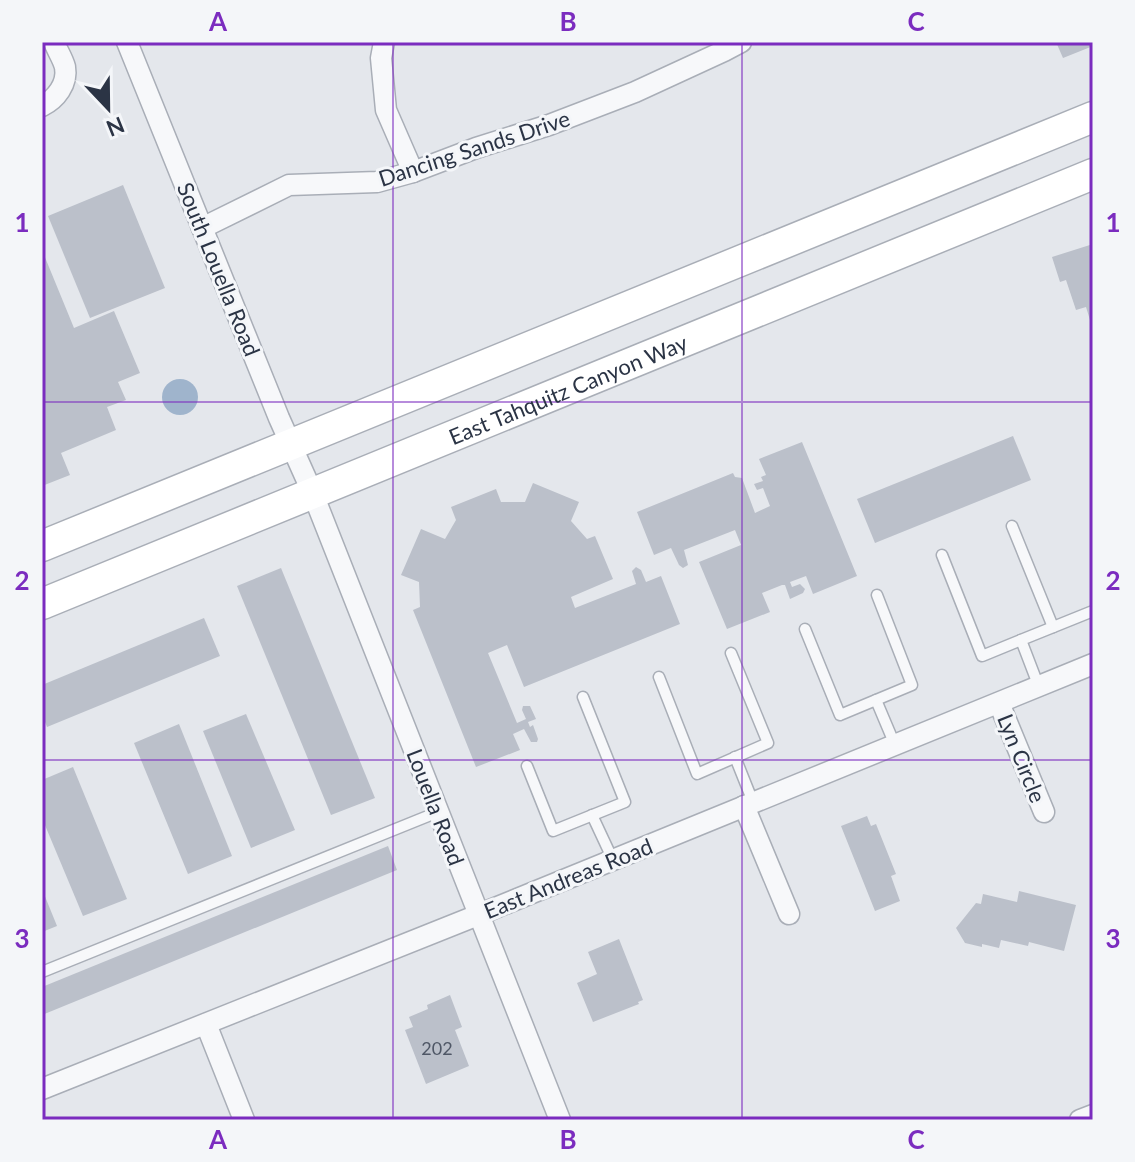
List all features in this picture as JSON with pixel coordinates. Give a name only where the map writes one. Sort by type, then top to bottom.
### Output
[{"type":"main road","points":[[42,546],[1093,117]]},
{"type":"main road","name":"East Tahquitz Canyon Way","points":[[42,604],[1093,174]]},
{"type":"street","points":[[42,106],[62,89],[66,69],[54,42]]},
{"type":"street","name":"South Louella Road","points":[[127,42],[313,494]]},
{"type":"street","points":[[384,42],[381,58],[386,110],[413,172]]},
{"type":"street","name":"Dancing Sands Drive","points":[[202,228],[289,185],[377,182],[413,172],[635,92],[741,42]]},
{"type":"street","name":"Louella Road","points":[[313,494],[560,1120]]},
{"type":"street","name":"East Andreas Road","points":[[42,1089],[1093,664]]},
{"type":"street","name":"Lyn Circle","points":[[999,703],[1044,812]]},
{"type":"street","points":[[749,804],[789,914]]},
{"type":"street","points":[[206,1024],[244,1120]]},
{"type":"street","points":[[1080,1120],[1093,1115]]},
{"type":"lane","points":[[1012,526],[1053,627]]},
{"type":"lane","points":[[942,555],[982,656],[1093,611]]},
{"type":"lane","points":[[805,629],[840,715],[912,685],[877,595]]},
{"type":"lane","points":[[1021,640],[1039,687]]},
{"type":"lane","points":[[659,677],[697,774],[768,743],[731,653]]},
{"type":"lane","points":[[527,766],[553,831],[625,802],[583,697]]},
{"type":"lane","points":[[876,700],[895,745]]},
{"type":"lane","points":[[735,757],[749,804]]},
{"type":"lane","points":[[42,972],[438,812]]},
{"type":"lane","points":[[592,815],[613,860]]},
{"type":"water","points":[[180,379],[193,384],[198,397],[193,410],[180,415],[167,410],[162,397],[167,384]]},
{"type":"building","points":[[1056,42],[1093,42],[1093,46],[1063,58]]},
{"type":"building","points":[[123,185],[165,288],[90,318],[48,216]]},
{"type":"building","points":[[1093,244],[1093,319],[1090,320],[1086,307],[1076,310],[1066,280],[1060,282],[1052,257]]},
{"type":"building","points":[[42,250],[74,328],[114,311],[140,373],[118,382],[126,400],[107,407],[116,430],[61,453],[70,475],[42,486]]},
{"type":"building","points":[[1013,436],[1031,480],[875,543],[857,499]]},
{"type":"building","points":[[802,442],[857,576],[813,594],[806,576],[790,582],[792,587],[800,584],[805,589],[790,599],[785,585],[762,593],[770,612],[727,629],[699,562],[741,545],[735,530],[684,550],[688,565],[683,568],[671,548],[654,555],[637,512],[733,473],[735,477],[742,478],[755,513],[770,506],[763,488],[757,490],[754,484],[763,481],[761,477],[766,475],[759,459]]},
{"type":"building","points":[[533,483],[579,502],[571,521],[587,539],[595,536],[613,579],[571,597],[575,608],[636,584],[632,571],[636,567],[641,570],[646,582],[661,576],[680,624],[524,687],[507,645],[488,653],[517,723],[526,719],[523,706],[530,706],[536,719],[528,722],[530,727],[533,725],[538,739],[531,742],[524,729],[513,734],[520,750],[476,767],[413,610],[420,607],[419,582],[401,575],[421,529],[445,539],[456,520],[451,507],[496,489],[501,502],[525,502]]},
{"type":"building","points":[[281,568],[375,798],[331,815],[237,586]]},
{"type":"building","points":[[204,618],[220,656],[47,727],[42,714],[42,685]]},
{"type":"building","points":[[246,714],[295,830],[251,848],[203,731]]},
{"type":"building","points":[[179,724],[232,856],[188,874],[134,743]]},
{"type":"building","points":[[73,767],[127,899],[83,916],[42,818],[42,780]]},
{"type":"building","points":[[867,816],[871,826],[876,824],[896,874],[891,876],[900,901],[875,911],[841,826]]},
{"type":"building","points":[[388,846],[397,870],[42,1015],[42,987]]},
{"type":"building","points":[[42,889],[57,926],[42,932]]},
{"type":"building","points":[[1019,891],[1076,905],[1064,951],[1029,942],[1028,946],[1001,940],[999,948],[965,943],[956,928],[976,903],[981,904],[983,894],[1017,902]]},
{"type":"building","points":[[619,939],[643,1000],[593,1022],[577,983],[597,974],[588,952]]},
{"type":"building","points":[[450,995],[462,1027],[455,1030],[469,1066],[426,1084],[405,1030],[413,1027],[409,1017]]}]
